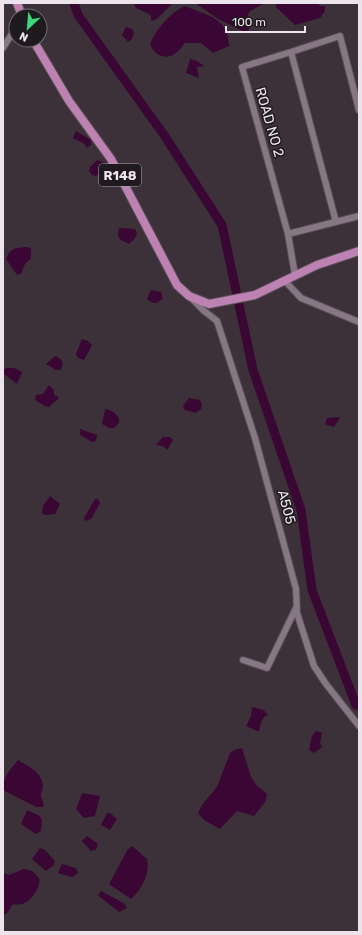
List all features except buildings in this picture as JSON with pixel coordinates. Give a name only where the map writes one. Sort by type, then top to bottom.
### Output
[{"type":"main road","name":"R148","points":[[38,48],[68,101],[111,159],[177,285],[189,296],[209,304],[255,295],[317,265],[359,251]]},
{"type":"street","points":[[336,222],[291,52],[340,36],[359,110]]},
{"type":"street","name":"ROAD NO 2","points":[[288,234],[242,67],[291,52]]},
{"type":"street","points":[[295,275],[288,234],[359,216]]},
{"type":"street","points":[[284,280],[301,298],[359,322]]},
{"type":"street","name":"A505","points":[[189,296],[217,321],[256,438],[296,589],[297,613],[314,666],[359,726]]},
{"type":"street","points":[[243,660],[267,668],[297,606]]},
{"type":"shaded area","points":[[134,3],[173,3],[157,19],[151,21],[151,15],[136,8]]},
{"type":"shaded area","points":[[195,3],[265,3],[250,11],[247,16],[250,26],[247,33],[218,19]]},
{"type":"shaded area","points":[[276,3],[318,3],[320,6],[325,6],[325,11],[320,18],[295,25],[276,7]]},
{"type":"shaded area","points":[[185,6],[209,15],[221,23],[228,36],[229,46],[213,53],[201,43],[185,43],[173,55],[166,57],[156,53],[150,44],[156,33],[169,17]]},
{"type":"shaded area","points":[[126,27],[132,29],[134,33],[132,39],[128,42],[122,35]]},
{"type":"shaded area","points":[[190,59],[197,61],[204,66],[197,67],[199,78],[186,73]]},
{"type":"shaded area","points":[[76,131],[91,140],[91,145],[86,148],[85,144],[73,138]]},
{"type":"shaded area","points":[[97,160],[106,163],[107,169],[96,176],[92,175],[89,171],[90,167]]},
{"type":"shaded area","points":[[119,228],[135,229],[137,234],[129,244],[121,240],[118,236]]},
{"type":"shaded area","points":[[26,247],[31,248],[31,258],[25,264],[21,274],[17,275],[6,259],[13,249]]},
{"type":"shaded area","points":[[151,290],[161,292],[163,298],[157,303],[153,303],[147,299]]},
{"type":"shaded area","points":[[82,339],[88,341],[92,345],[84,360],[78,358],[76,354]]},
{"type":"shaded area","points":[[55,356],[63,362],[61,370],[56,370],[46,364]]},
{"type":"shaded area","points":[[6,368],[14,368],[22,372],[17,384],[4,374],[3,370]]},
{"type":"shaded area","points":[[49,385],[54,390],[54,395],[59,397],[49,407],[35,400],[36,395],[43,394]]},
{"type":"shaded area","points":[[189,398],[200,400],[202,405],[201,409],[196,413],[185,410],[183,406]]},
{"type":"shaded area","points":[[107,409],[114,412],[119,418],[119,423],[114,428],[109,428],[102,424],[105,410]]},
{"type":"shaded area","points":[[327,418],[340,418],[334,427],[325,424]]},
{"type":"shaded area","points":[[80,429],[97,435],[96,441],[92,442],[80,435]]},
{"type":"shaded area","points":[[163,437],[170,437],[173,440],[167,450],[163,446],[156,445]]},
{"type":"shaded area","points":[[50,496],[60,504],[55,514],[45,515],[42,513],[43,506]]},
{"type":"shaded area","points":[[95,499],[98,499],[100,503],[91,519],[85,521],[84,518]]},
{"type":"shaded area","points":[[252,707],[264,710],[268,716],[265,716],[261,722],[259,731],[246,726],[251,716]]},
{"type":"shaded area","points":[[316,731],[322,733],[320,743],[322,747],[314,753],[309,750],[312,736]]},
{"type":"shaded area","points":[[242,748],[251,777],[256,785],[267,794],[265,802],[254,816],[237,811],[220,829],[204,820],[198,813],[202,805],[217,787],[230,753],[234,750]]},
{"type":"shaded area","points":[[18,760],[34,770],[40,777],[43,786],[41,795],[44,803],[43,807],[36,807],[3,790],[6,777]]},
{"type":"shaded area","points":[[82,793],[100,796],[95,816],[84,818],[76,809]]},
{"type":"shaded area","points":[[27,810],[38,815],[42,819],[41,831],[36,834],[21,824]]},
{"type":"shaded area","points":[[107,813],[110,813],[117,819],[110,830],[101,825]]},
{"type":"shaded area","points":[[87,836],[98,844],[96,850],[91,851],[82,841]]},
{"type":"shaded area","points":[[132,846],[147,859],[148,864],[142,886],[131,899],[109,884],[128,849]]},
{"type":"shaded area","points":[[40,848],[45,850],[55,861],[53,866],[46,871],[32,859]]},
{"type":"shaded area","points":[[62,864],[76,868],[78,873],[72,877],[58,873]]},
{"type":"shaded area","points":[[24,869],[32,871],[39,878],[39,885],[29,900],[22,904],[12,905],[8,912],[3,916],[3,873],[9,875]]},
{"type":"shaded area","points":[[101,891],[125,904],[127,908],[119,912],[98,895]]},
{"type":"waterway","points":[[74,3],[78,15],[164,135],[222,225],[253,370],[301,510],[312,590],[356,705],[359,706]]}]
